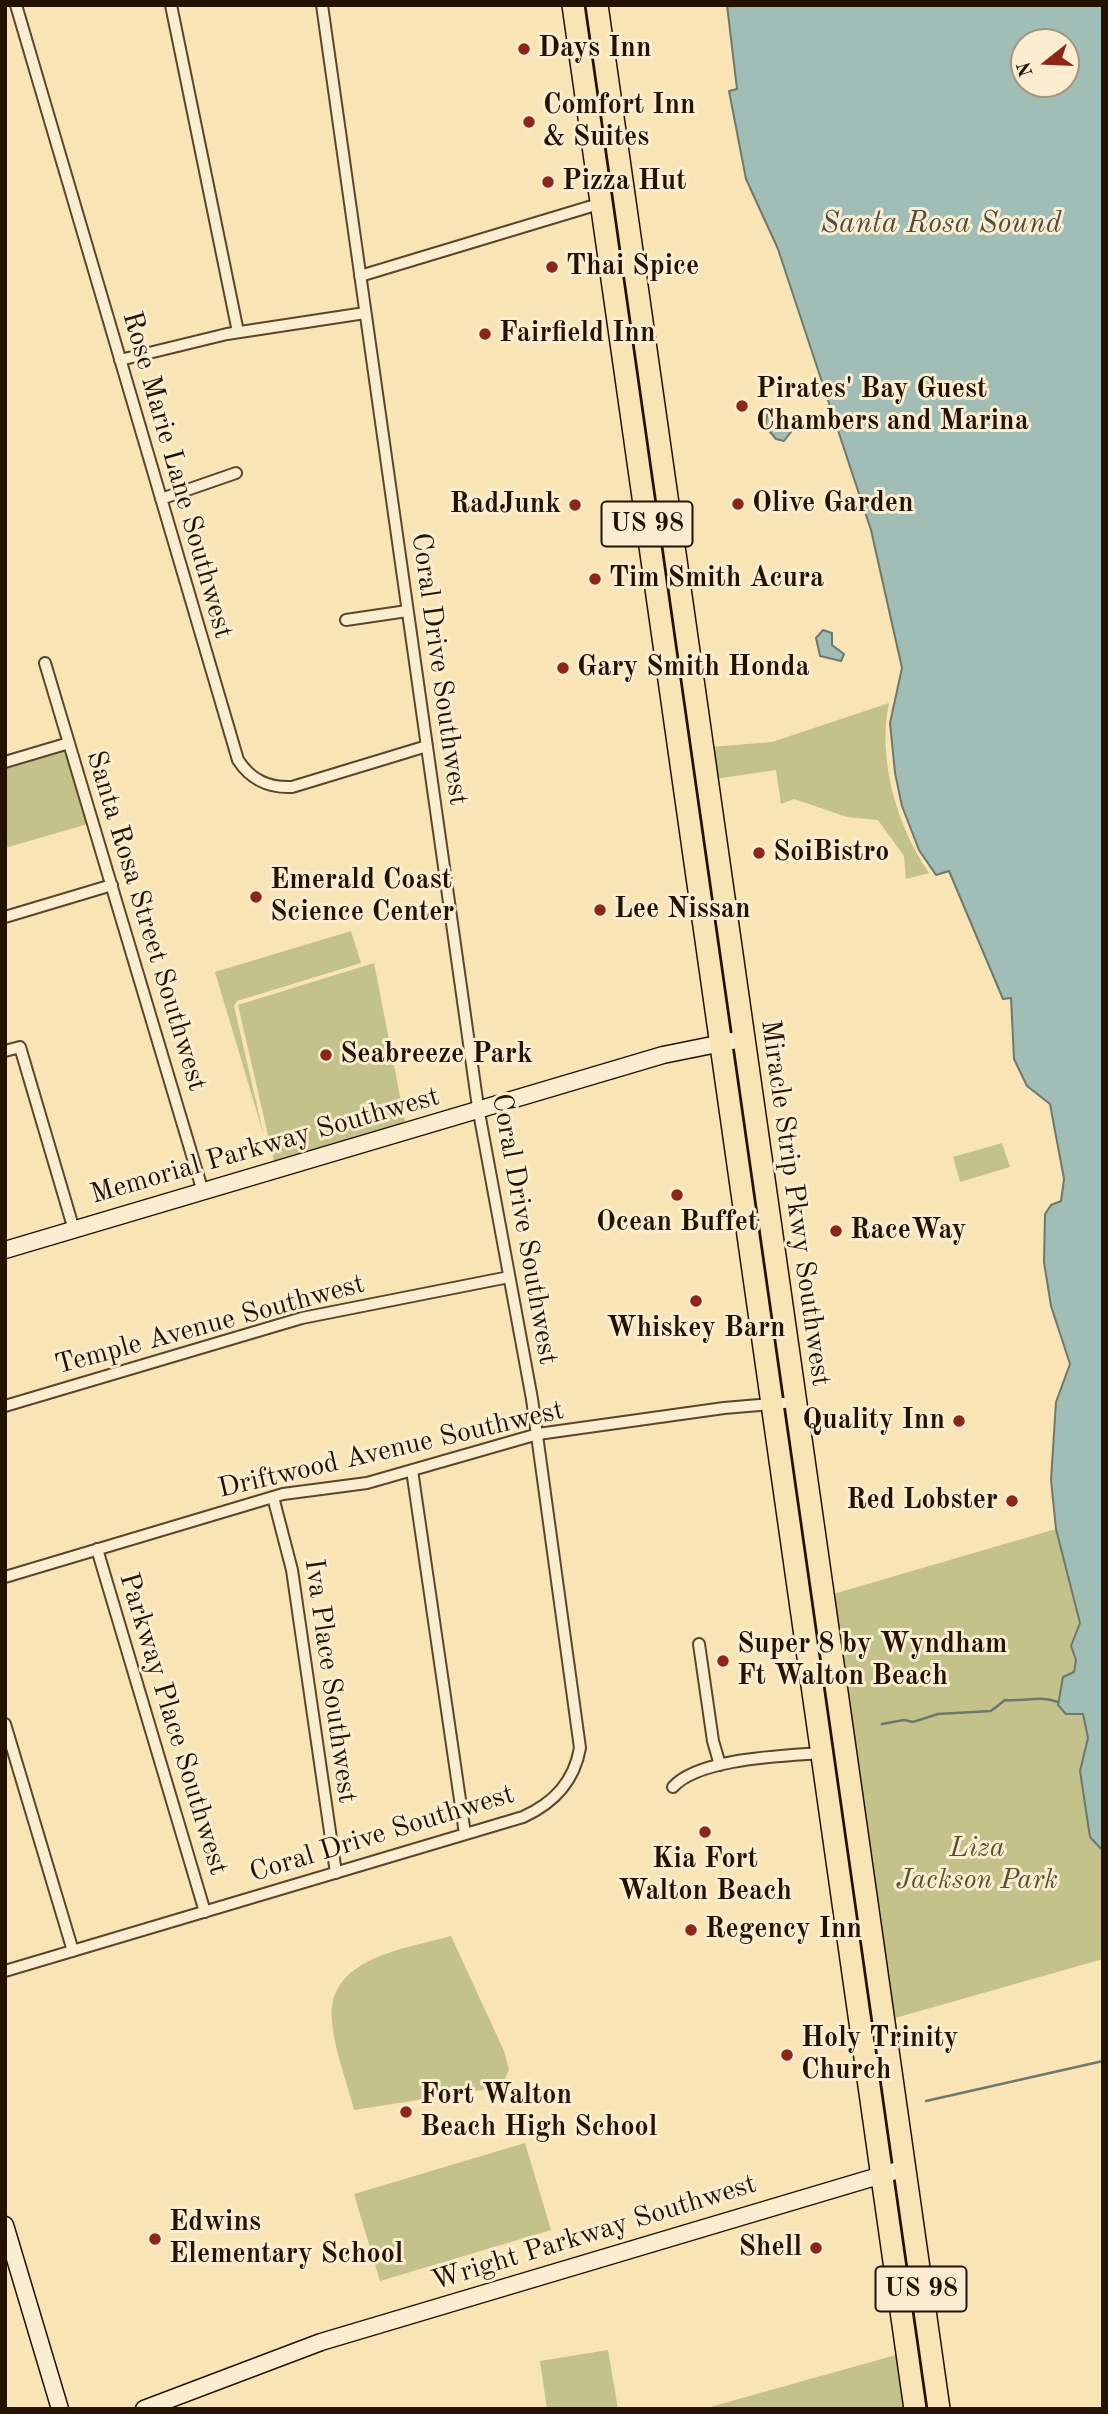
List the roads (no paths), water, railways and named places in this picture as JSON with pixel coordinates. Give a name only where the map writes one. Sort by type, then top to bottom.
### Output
[{"type":"highway","name":"Miracle Strip Pkwy Southwest","points":[[573,5],[822,1753],[892,2172],[939,2409]]},
{"type":"highway","name":"Miracle Strip Pkwy Southwest","points":[[597,5],[795,1402],[892,2172],[915,2409]]},
{"type":"street","name":"Rose Marie Lane Southwest","points":[[16,5],[232,743],[245,770],[270,786],[292,787],[427,746]]},
{"type":"street","points":[[171,5],[237,332]]},
{"type":"street","name":"Coral Drive Southwest","points":[[5,1971],[523,1817],[546,1805],[570,1780],[580,1748],[537,1434],[479,1110],[322,5]]},
{"type":"street","points":[[360,276],[624,197]]},
{"type":"street","points":[[120,360],[237,332],[365,313]]},
{"type":"street","points":[[161,499],[236,473]]},
{"type":"street","points":[[346,620],[408,611]]},
{"type":"street","name":"Santa Rosa Street Southwest","points":[[45,663],[203,1192]]},
{"type":"street","points":[[5,762],[69,743]]},
{"type":"street","points":[[5,917],[112,885]]},
{"type":"street","name":"Memorial Parkway Southwest","points":[[5,1250],[663,1055],[742,1040]]},
{"type":"street","points":[[5,1051],[20,1047],[74,1230]]},
{"type":"street","name":"Temple Avenue Southwest","points":[[5,1406],[302,1318],[509,1277]]},
{"type":"street","name":"Driftwood Avenue Southwest","points":[[5,1577],[273,1497],[350,1486],[537,1434],[795,1402]]},
{"type":"street","points":[[412,1470],[465,1834]]},
{"type":"street","name":"Iva Place Southwest","points":[[273,1497],[292,1570],[335,1873]]},
{"type":"street","name":"Parkway Place Southwest","points":[[97,1549],[205,1912]]},
{"type":"street","points":[[699,1644],[713,1741],[720,1765]]},
{"type":"street","points":[[5,1724],[73,1951]]},
{"type":"street","points":[[673,1787],[682,1778],[740,1760],[822,1753]]},
{"type":"street","name":"Wright Parkway Southwest","points":[[144,2409],[314,2344],[892,2172]]},
{"type":"street","points":[[5,2225],[60,2409]]},
{"type":"water","name":"Santa Rosa Sound","points":[[727,5],[1103,5],[1103,1851],[1090,1837],[1080,1771],[1088,1738],[1083,1714],[1066,1714],[1058,1705],[1063,1677],[1074,1672],[1076,1660],[1071,1646],[1080,1623],[1056,1529],[1051,1480],[1056,1402],[1070,1364],[1051,1306],[1044,1262],[1045,1214],[1051,1205],[1061,1201],[1064,1179],[1050,1104],[1027,1086],[1014,1059],[1011,998],[1003,999],[949,871],[936,875],[919,850],[902,806],[895,773],[890,723],[902,668],[871,530],[778,249],[746,179],[729,91],[737,89]]},
{"type":"water","points":[[777,407],[782,413],[778,420],[791,432],[784,441],[776,439],[765,426],[768,411]]},
{"type":"water","points":[[823,630],[832,633],[832,645],[844,654],[841,661],[820,656],[816,638]]},
{"type":"waterway","points":[[882,1724],[904,1720],[913,1722],[938,1714],[991,1711],[1005,1700],[1045,1699],[1058,1702]]},
{"type":"waterway","points":[[926,2101],[1103,2061]]},
{"type":"place","name":"Days Inn","points":[[524,49]]},
{"type":"place","name":"Comfort Inn & Suites","points":[[529,122]]},
{"type":"place","name":"Pizza Hut","points":[[548,182]]},
{"type":"place","name":"Thai Spice","points":[[552,267]]},
{"type":"place","name":"Fairfield Inn","points":[[485,334]]},
{"type":"place","name":"Pirates' Bay Guest Chambers and Marina","points":[[742,406]]},
{"type":"place","name":"Olive Garden","points":[[738,504]]},
{"type":"place","name":"RadJunk","points":[[575,505]]},
{"type":"place","name":"Tim Smith Acura","points":[[595,579]]},
{"type":"place","name":"Gary Smith Honda","points":[[563,668]]},
{"type":"place","name":"SoiBistro","points":[[759,853]]},
{"type":"place","name":"Emerald Coast Science Center","points":[[256,897]]},
{"type":"place","name":"Lee Nissan","points":[[600,910]]},
{"type":"place","name":"Seabreeze Park","points":[[326,1055]]},
{"type":"place","name":"Ocean Buffet","points":[[677,1195]]},
{"type":"place","name":"RaceWay","points":[[836,1231]]},
{"type":"place","name":"Whiskey Barn","points":[[696,1301]]},
{"type":"place","name":"Quality Inn","points":[[959,1421]]},
{"type":"place","name":"Red Lobster","points":[[1012,1501]]},
{"type":"place","name":"Super 8 by Wyndham Ft Walton Beach","points":[[723,1661]]},
{"type":"place","name":"Kia Fort Walton Beach","points":[[705,1832]]},
{"type":"place","name":"Regency Inn","points":[[691,1930]]},
{"type":"place","name":"Holy Trinity Church","points":[[787,2055]]},
{"type":"place","name":"Fort Walton Beach High School","points":[[406,2112]]},
{"type":"place","name":"Edwins Elementary School","points":[[155,2239]]},
{"type":"place","name":"Shell","points":[[816,2248]]},
{"type":"park label","name":"Liza Jackson Park","points":[[977,1865]]}]
